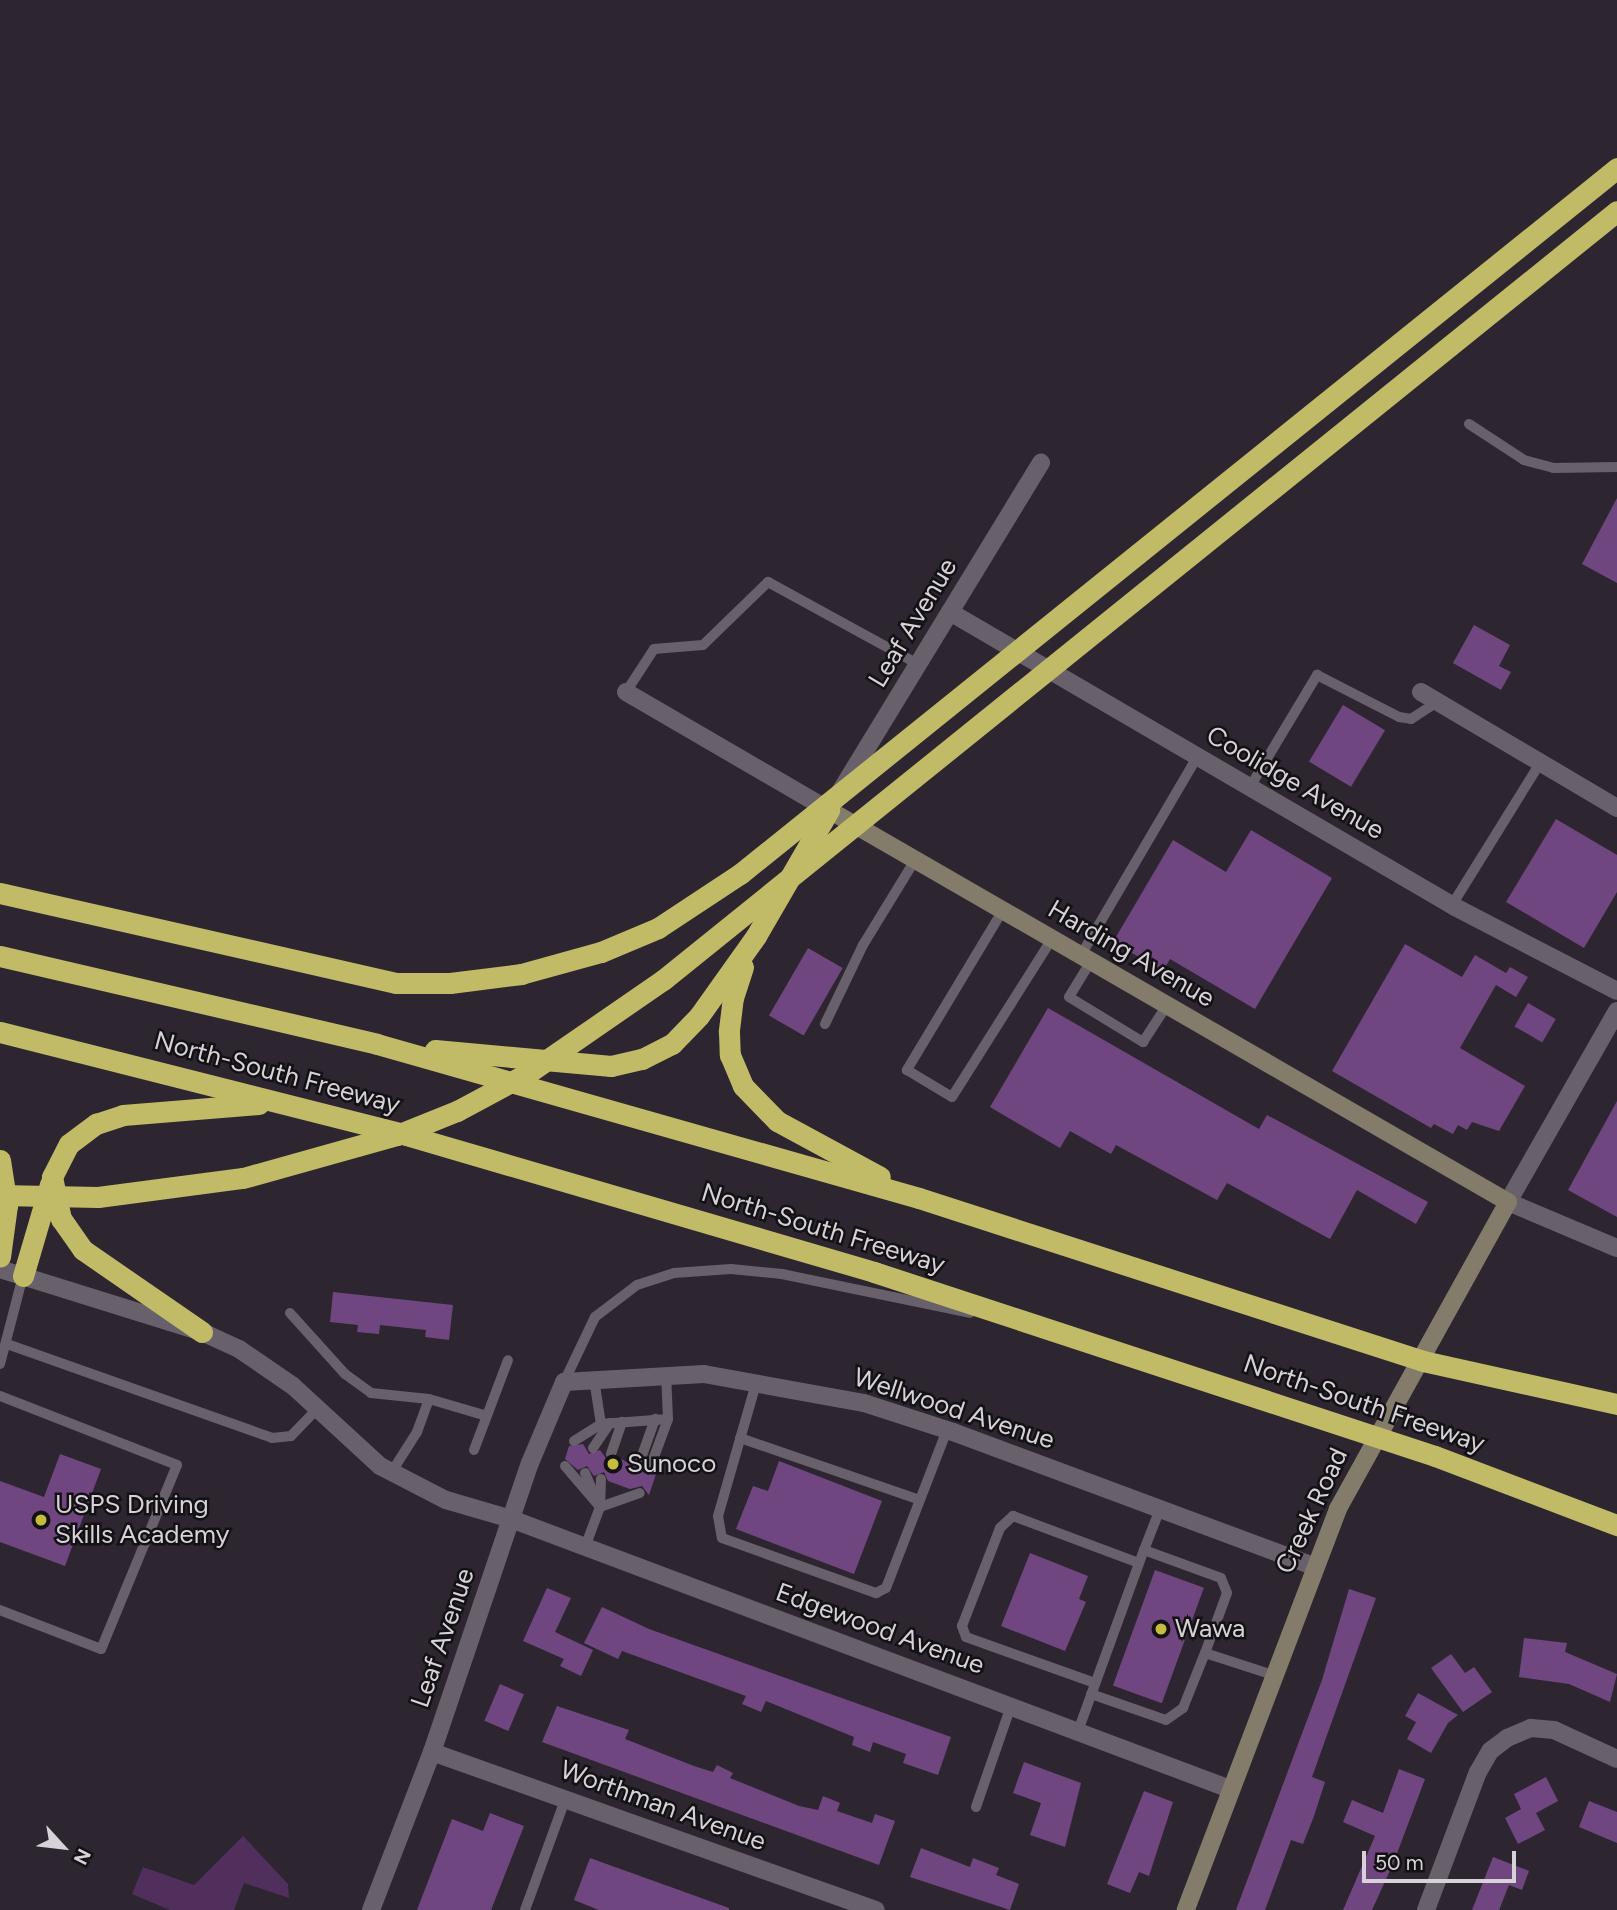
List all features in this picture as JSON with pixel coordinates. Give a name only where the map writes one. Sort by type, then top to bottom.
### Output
[{"type":"highway","points":[[0,893],[396,983],[450,983],[521,974],[601,952],[658,928],[702,902],[1617,167]]},
{"type":"highway","points":[[0,1195],[108,1196],[243,1178],[397,1135],[497,1091],[654,986],[1617,211]]},
{"type":"highway","points":[[377,1044],[575,1064],[625,1064],[657,1053],[686,1031],[756,936],[829,810]]},
{"type":"highway","points":[[756,936],[736,985],[729,1021],[730,1055],[743,1086],[778,1121],[919,1198]]},
{"type":"highway","name":"North-South Freeway","points":[[0,956],[377,1044],[919,1198],[1423,1361],[1617,1404]]},
{"type":"highway","name":"North-South Freeway","points":[[0,1032],[286,1103],[660,1209],[1073,1335],[1435,1456],[1617,1525]]},
{"type":"highway","points":[[23,1276],[52,1177],[69,1144],[109,1119],[210,1106],[286,1103]]},
{"type":"highway","points":[[0,1162],[7,1205],[0,1257]]},
{"type":"highway","points":[[52,1177],[61,1219],[83,1250],[202,1332]]},
{"type":"highway","points":[[1591,1514],[1617,1531]]},
{"type":"main road","name":"Harding Avenue","points":[[829,810],[1508,1202]]},
{"type":"main road","name":"Creek Road","points":[[1186,1910],[1314,1566],[1349,1486],[1508,1202]]},
{"type":"street","name":"Leaf Avenue","points":[[829,810],[1041,463]]},
{"type":"street","name":"Coolidge Avenue","points":[[950,612],[1452,905],[1617,991]]},
{"type":"street","name":"Harding Avenue","points":[[626,691],[829,810]]},
{"type":"street","points":[[1421,692],[1617,808]]},
{"type":"street","name":"Creek Road","points":[[1508,1202],[1617,1011]]},
{"type":"street","name":"Harding Avenue","points":[[1508,1202],[1617,1248]]},
{"type":"street","name":"Edgewood Avenue","points":[[0,1269],[202,1332],[270,1369],[391,1473],[446,1500],[511,1519],[1230,1789]]},
{"type":"street","name":"Wellwood Avenue","points":[[564,1382],[666,1373],[757,1380],[864,1403],[947,1430],[1314,1566]]},
{"type":"street","name":"Leaf Avenue","points":[[371,1910],[432,1752],[511,1519],[564,1382]]},
{"type":"street","points":[[1426,1910],[1478,1772],[1490,1751],[1507,1738],[1531,1728],[1554,1730],[1617,1759]]},
{"type":"street","name":"Worthman Avenue","points":[[432,1752],[876,1910]]},
{"type":"lane","points":[[1469,424],[1534,463],[1553,468],[1617,467]]},
{"type":"lane","points":[[626,691],[654,649],[703,645],[768,582],[918,664]]},
{"type":"lane","points":[[1250,787],[1317,675],[1399,717],[1411,719],[1437,702]]},
{"type":"lane","points":[[1167,1005],[1143,1042],[1069,997],[1086,958],[1197,757]]},
{"type":"lane","points":[[1452,905],[1540,763]]},
{"type":"lane","points":[[825,1024],[863,945],[915,860]]},
{"type":"lane","points":[[1003,910],[907,1070],[952,1097],[1052,939]]},
{"type":"lane","points":[[564,1382],[587,1328],[604,1308],[637,1285],[691,1270],[782,1274],[1073,1335]]},
{"type":"lane","points":[[0,1364],[23,1276]]},
{"type":"lane","points":[[290,1313],[345,1374],[370,1393],[429,1399],[487,1416]]},
{"type":"lane","points":[[6,1344],[272,1438],[291,1436],[317,1409]]},
{"type":"lane","points":[[474,1450],[508,1360]]},
{"type":"lane","points":[[650,1468],[668,1419],[666,1373]]},
{"type":"lane","points":[[593,1448],[605,1423],[594,1379]]},
{"type":"lane","points":[[757,1380],[718,1516],[722,1538],[876,1593],[887,1588],[947,1430]]},
{"type":"lane","points":[[0,1396],[177,1465],[101,1649],[0,1611]]},
{"type":"lane","points":[[391,1473],[417,1432],[429,1399]]},
{"type":"lane","points":[[639,1464],[655,1419]]},
{"type":"lane","points":[[574,1441],[605,1423],[668,1419]]},
{"type":"lane","points":[[611,1454],[622,1422]]},
{"type":"lane","points":[[740,1438],[920,1500]]},
{"type":"lane","points":[[565,1466],[600,1507]]},
{"type":"lane","points":[[584,1472],[600,1507]]},
{"type":"lane","points":[[585,1547],[600,1507],[601,1479]]},
{"type":"lane","points":[[600,1507],[629,1489]]},
{"type":"lane","points":[[600,1507],[640,1493]]},
{"type":"lane","points":[[1078,1731],[1160,1509]]},
{"type":"lane","points":[[1095,1683],[966,1637],[962,1626],[1000,1528],[1013,1516],[1139,1563]]},
{"type":"lane","points":[[1091,1694],[1166,1720],[1183,1708],[1205,1653],[1227,1593],[1221,1578],[1144,1550]]},
{"type":"lane","points":[[1205,1653],[1273,1675]]},
{"type":"lane","points":[[976,1807],[1011,1706]]},
{"type":"lane","points":[[525,1910],[565,1800]]},
{"type":"shaded area","points":[[243,1836],[288,1884],[289,1898],[244,1883],[234,1910],[170,1910],[132,1894],[143,1867],[194,1885]]},
{"type":"building","points":[[1617,498],[1617,583],[1582,564]]},
{"type":"building","points":[[1474,625],[1510,645],[1499,666],[1511,672],[1501,690],[1453,663]]},
{"type":"building","points":[[1343,705],[1385,730],[1351,787],[1309,762]]},
{"type":"building","points":[[1556,819],[1617,855],[1617,892],[1584,948],[1506,902]]},
{"type":"building","points":[[1251,830],[1332,878],[1255,1009],[1170,959],[1163,971],[1113,942],[1173,840],[1226,872]]},
{"type":"building","points":[[1405,944],[1462,977],[1475,955],[1506,973],[1510,967],[1528,977],[1516,997],[1496,985],[1460,1048],[1525,1086],[1499,1131],[1472,1122],[1467,1130],[1458,1125],[1453,1134],[1434,1124],[1431,1128],[1332,1071]]},
{"type":"building","points":[[808,948],[843,968],[804,1036],[769,1016]]},
{"type":"building","points":[[1528,1003],[1556,1019],[1542,1042],[1514,1026]]},
{"type":"building","points":[[1048,1008],[1259,1129],[1267,1115],[1428,1202],[1416,1224],[1357,1190],[1330,1239],[1227,1183],[1217,1200],[1116,1145],[1111,1154],[1070,1131],[1060,1148],[990,1107]]},
{"type":"building","points":[[1617,1101],[1617,1217],[1568,1190]]},
{"type":"building","points":[[333,1292],[453,1305],[449,1340],[425,1337],[426,1330],[380,1325],[379,1334],[357,1332],[358,1325],[330,1322]]},
{"type":"building","points":[[583,1444],[589,1454],[600,1450],[608,1461],[618,1457],[648,1475],[657,1471],[649,1495],[642,1486],[630,1489],[608,1481],[604,1472],[594,1476],[587,1466],[578,1470],[565,1459],[569,1446]]},
{"type":"building","name":"USPS Driving Skills Academy","points":[[60,1454],[101,1469],[65,1566],[0,1542],[0,1481],[44,1497]]},
{"type":"building","points":[[779,1461],[882,1501],[854,1574],[736,1529],[753,1486],[768,1491]]},
{"type":"building","points":[[1030,1553],[1088,1576],[1079,1599],[1086,1602],[1065,1651],[1001,1626]]},
{"type":"building","points":[[1155,1570],[1204,1588],[1162,1703],[1113,1686]]},
{"type":"building","points":[[547,1588],[571,1598],[555,1632],[593,1650],[581,1676],[560,1666],[564,1659],[523,1641]]},
{"type":"building","points":[[1349,1589],[1376,1598],[1312,1777],[1325,1782],[1314,1816],[1303,1844],[1291,1840],[1265,1910],[1236,1910],[1322,1680]]},
{"type":"building","points":[[602,1607],[649,1629],[951,1737],[938,1775],[903,1763],[906,1754],[873,1742],[870,1752],[852,1745],[854,1737],[766,1701],[761,1712],[742,1704],[746,1696],[622,1651],[618,1659],[584,1643]]},
{"type":"building","points":[[1524,1638],[1567,1643],[1565,1652],[1617,1674],[1610,1702],[1569,1684],[1519,1677]]},
{"type":"building","points":[[1451,1654],[1465,1673],[1474,1667],[1492,1692],[1463,1712],[1431,1668]]},
{"type":"building","points":[[500,1684],[524,1694],[508,1731],[484,1721]]},
{"type":"building","points":[[1418,1693],[1458,1715],[1448,1723],[1431,1753],[1407,1739],[1416,1722],[1405,1716]]},
{"type":"building","points":[[557,1706],[629,1730],[625,1739],[694,1766],[713,1772],[717,1765],[733,1773],[730,1778],[799,1806],[818,1810],[823,1796],[840,1803],[837,1811],[872,1823],[875,1814],[895,1821],[879,1865],[542,1742]]},
{"type":"building","points":[[1024,1762],[1081,1783],[1065,1847],[1030,1835],[1041,1803],[1013,1793]]},
{"type":"building","points":[[1399,1769],[1425,1779],[1393,1864],[1372,1910],[1343,1910],[1375,1836],[1343,1822],[1352,1800],[1383,1813]]},
{"type":"building","points":[[1546,1777],[1558,1801],[1536,1813],[1545,1830],[1518,1844],[1505,1818],[1521,1809],[1514,1794]]},
{"type":"building","points":[[1144,1791],[1173,1802],[1149,1876],[1139,1872],[1130,1893],[1107,1884]]},
{"type":"building","points":[[1589,1801],[1617,1812],[1617,1843],[1579,1827]]},
{"type":"building","points":[[490,1813],[524,1826],[491,1910],[417,1910],[452,1819],[483,1831]]},
{"type":"building","points":[[921,1848],[970,1867],[973,1858],[999,1868],[996,1875],[1019,1884],[1010,1910],[910,1877]]},
{"type":"building","points":[[1493,1857],[1529,1871],[1522,1890],[1509,1885],[1499,1910],[1472,1910]]},
{"type":"building","points":[[590,1858],[729,1910],[599,1910],[574,1900]]},
{"type":"place","name":"Sunoco","points":[[613,1464]]},
{"type":"place","name":"USPS Driving Skills Academy","points":[[41,1520]]},
{"type":"place","name":"Wawa","points":[[1161,1629]]}]
